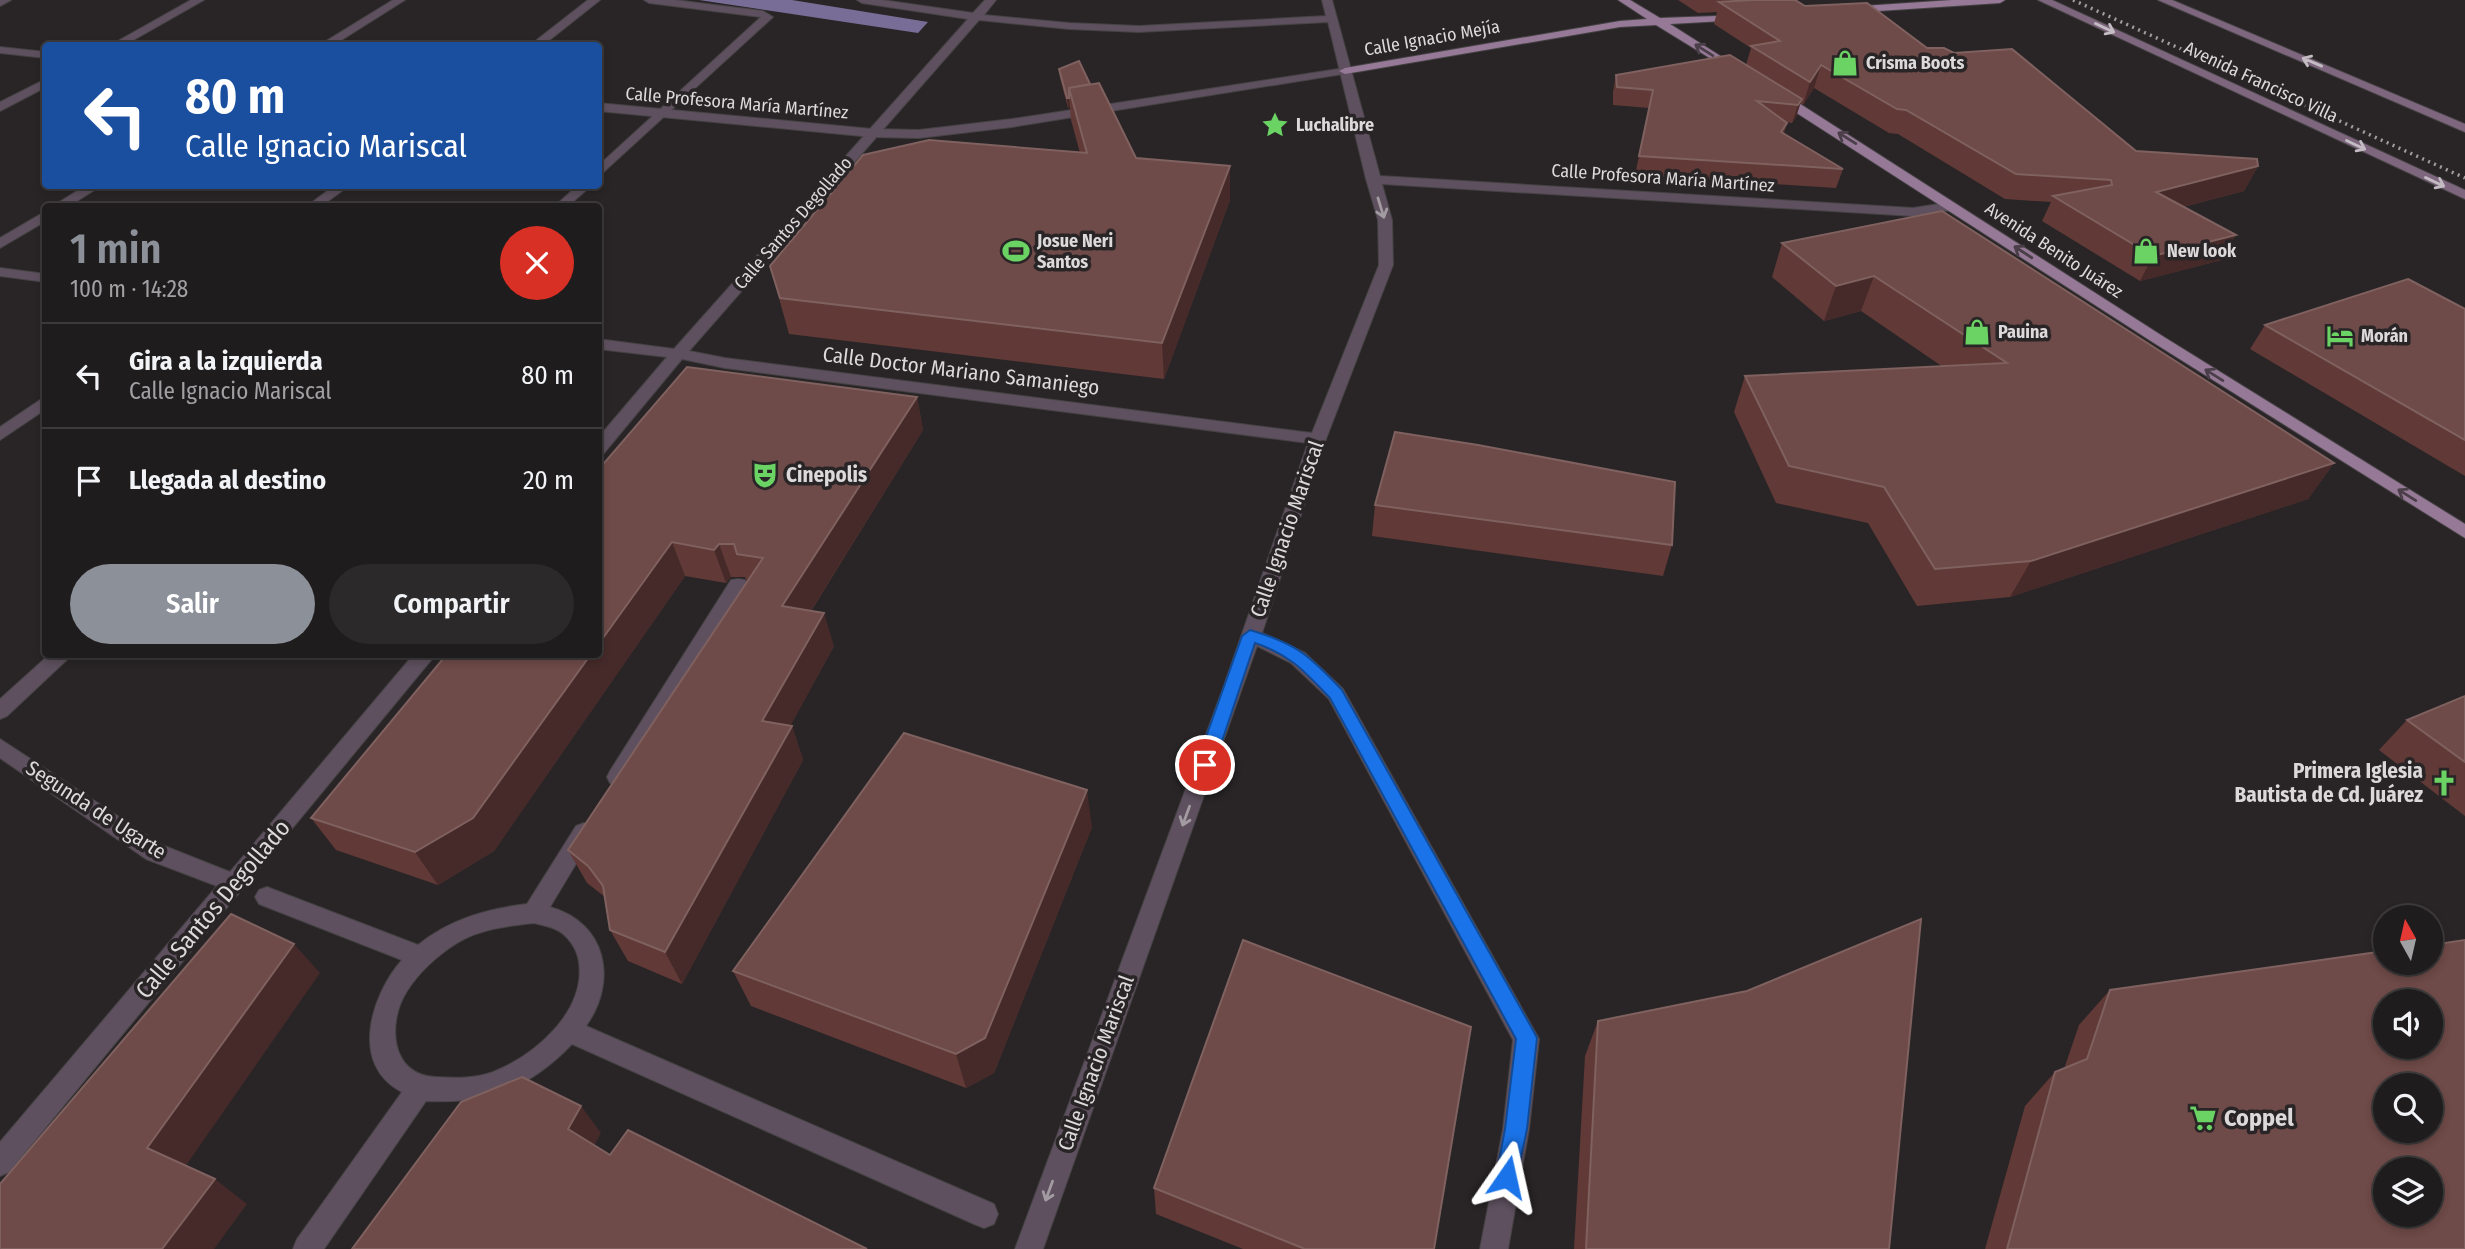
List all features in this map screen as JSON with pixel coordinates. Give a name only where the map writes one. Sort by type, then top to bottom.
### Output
[{"type":"main road","points":[[1623,0],[1747,76]]},
{"type":"main road","points":[[1837,11],[2000,0]]},
{"type":"main road","name":"Avenida Francisco Villa","points":[[2043,0],[2465,195]]},
{"type":"main road","name":"Avenida Francisco Villa","points":[[2163,0],[2465,128]]},
{"type":"main road","name":"Calle Ignacio Mejía","points":[[1345,71],[1607,27],[1657,21],[1755,16]]},
{"type":"main road","name":"Avenida Benito Juárez","points":[[1770,90],[2171,348],[2465,531]]},
{"type":"street","points":[[0,3],[6,0]]},
{"type":"street","points":[[121,42],[199,0]]},
{"type":"street","points":[[330,42],[400,0]]},
{"type":"street","points":[[539,42],[595,0]]},
{"type":"street","points":[[602,169],[768,17],[763,14],[649,0]]},
{"type":"street","points":[[862,0],[976,17],[1138,29],[1331,19]]},
{"type":"street","name":"Calle Santos Degollado","points":[[602,444],[872,132],[991,0]]},
{"type":"street","name":"Calle Ignacio Mariscal","points":[[1029,1249],[1229,699],[1318,439],[1386,265],[1385,220],[1372,179],[1327,0]]},
{"type":"street","points":[[0,50],[42,55]]},
{"type":"street","name":"Calle Ignacio Mejía","points":[[872,132],[919,134],[963,130],[1345,71]]},
{"type":"street","points":[[0,107],[42,84]]},
{"type":"street","name":"Calle Profesora María Martínez","points":[[602,107],[872,132]]},
{"type":"street","name":"Calle Profesora María Martínez","points":[[1372,179],[1913,212],[1952,206]]},
{"type":"street","points":[[65,203],[89,189]]},
{"type":"street","points":[[317,203],[338,189]]},
{"type":"street","points":[[564,203],[581,189]]},
{"type":"street","points":[[0,244],[42,218]]},
{"type":"street","points":[[0,272],[42,277]]},
{"type":"street","name":"Calle Doctor Mariano Samaniego","points":[[602,344],[725,363],[1318,439]]},
{"type":"street","points":[[0,435],[42,404]]},
{"type":"street","points":[[606,797],[738,585]]},
{"type":"street","points":[[1250,636],[1282,646],[1305,660],[1336,694],[1526,1038],[1516,1129],[1494,1249]]},
{"type":"street","points":[[0,711],[59,658]]},
{"type":"street","name":"Calle Santos Degollado","points":[[0,1163],[423,658]]},
{"type":"street","name":"Segunda de Ugarte","points":[[0,747],[154,852],[234,883]]},
{"type":"street","points":[[534,914],[591,820]]},
{"type":"street","points":[[267,897],[421,957]]},
{"type":"street","points":[[534,914],[564,922],[585,940],[594,966],[589,998],[569,1031],[538,1061],[498,1082],[457,1092],[420,1088],[394,1072],[382,1048],[383,1017],[397,986],[421,957],[457,932],[495,917],[534,914]]},
{"type":"street","points":[[569,1031],[984,1214]]},
{"type":"street","points":[[307,1249],[420,1088]]},
{"type":"shaded area","points":[[699,0],[792,0],[928,22],[918,33]]},
{"type":"building","points":[[1795,0],[1805,6],[1867,3],[1927,48],[1944,48],[1954,53],[2012,49],[2136,151],[2257,159],[2258,166],[2156,192],[2236,235],[2153,256],[2053,196],[2112,185],[2111,180],[2016,174],[1906,110],[1897,109],[1821,65],[1810,82],[1751,46],[1780,41],[1719,2]]},
{"type":"building","points":[[1730,55],[1802,99],[1798,105],[1757,101],[1787,123],[1781,132],[1843,169],[1639,156],[1653,90],[1617,87],[1616,75]]},
{"type":"building","points":[[1079,61],[1090,84],[1069,88],[1067,98],[1059,69]]},
{"type":"building","name":"Josue Neri Santos","points":[[1099,83],[1136,158],[1230,166],[1162,343],[780,298],[770,266],[863,155],[929,140],[1087,153],[1069,88]]},
{"type":"building","points":[[1942,211],[2334,463],[2031,561],[1935,569],[1884,487],[1789,466],[1745,376],[2007,363],[1874,276],[1836,286],[1782,243]]},
{"type":"building","points":[[2408,279],[2465,309],[2465,440],[2265,325]]},
{"type":"building","points":[[687,367],[917,397],[782,606],[824,613],[762,721],[792,726],[665,952],[610,930],[603,886],[588,866],[568,850],[763,558],[737,554],[734,544],[719,544],[714,550],[672,542],[602,639],[602,465]]},
{"type":"building","points":[[1395,432],[1675,482],[1672,545],[1375,505]]},
{"type":"building","points":[[444,658],[588,658],[473,818],[415,852],[311,818]]},
{"type":"building","points":[[2465,696],[2465,762],[2407,720]]},
{"type":"building","points":[[904,733],[1087,790],[985,1038],[956,1054],[733,971]]},
{"type":"building","points":[[231,914],[294,944],[147,1148],[215,1179],[162,1249],[0,1249],[0,1184]]},
{"type":"building","points":[[1921,919],[1889,1249],[1586,1249],[1598,1021],[1747,991]]},
{"type":"building","points":[[1243,940],[1471,1027],[1434,1249],[1305,1249],[1154,1188]]},
{"type":"building","name":"Coppel","points":[[2465,940],[2465,1249],[2007,1249],[2055,1072],[2087,1059],[2110,990],[2373,953],[2373,975],[2443,975],[2443,943]]},
{"type":"building","points":[[522,1077],[581,1106],[568,1129],[610,1155],[628,1130],[867,1249],[352,1249],[461,1102]]},
{"type":"railway","points":[[2073,0],[2465,178]]},
{"type":"place","name":"Crisma Boots","points":[[1845,63]]},
{"type":"place","name":"Luchalibre","points":[[1275,125]]},
{"type":"place","name":"Josue Neri Santos","points":[[1016,251]]},
{"type":"place","name":"New look","points":[[2146,251]]},
{"type":"place","name":"Pauina","points":[[1977,332]]},
{"type":"place","name":"Morán","points":[[2340,336]]},
{"type":"place","name":"Cinepolis","points":[[765,475]]},
{"type":"place","name":"Primera Iglesia Bautista de Cd. Juárez","points":[[2444,783]]},
{"type":"place","name":"Coppel","points":[[2203,1118]]},
{"type":"route","points":[[1205,765],[1250,636],[1282,646],[1305,660],[1336,694],[1526,1038],[1516,1129],[1507,1177]]}]
